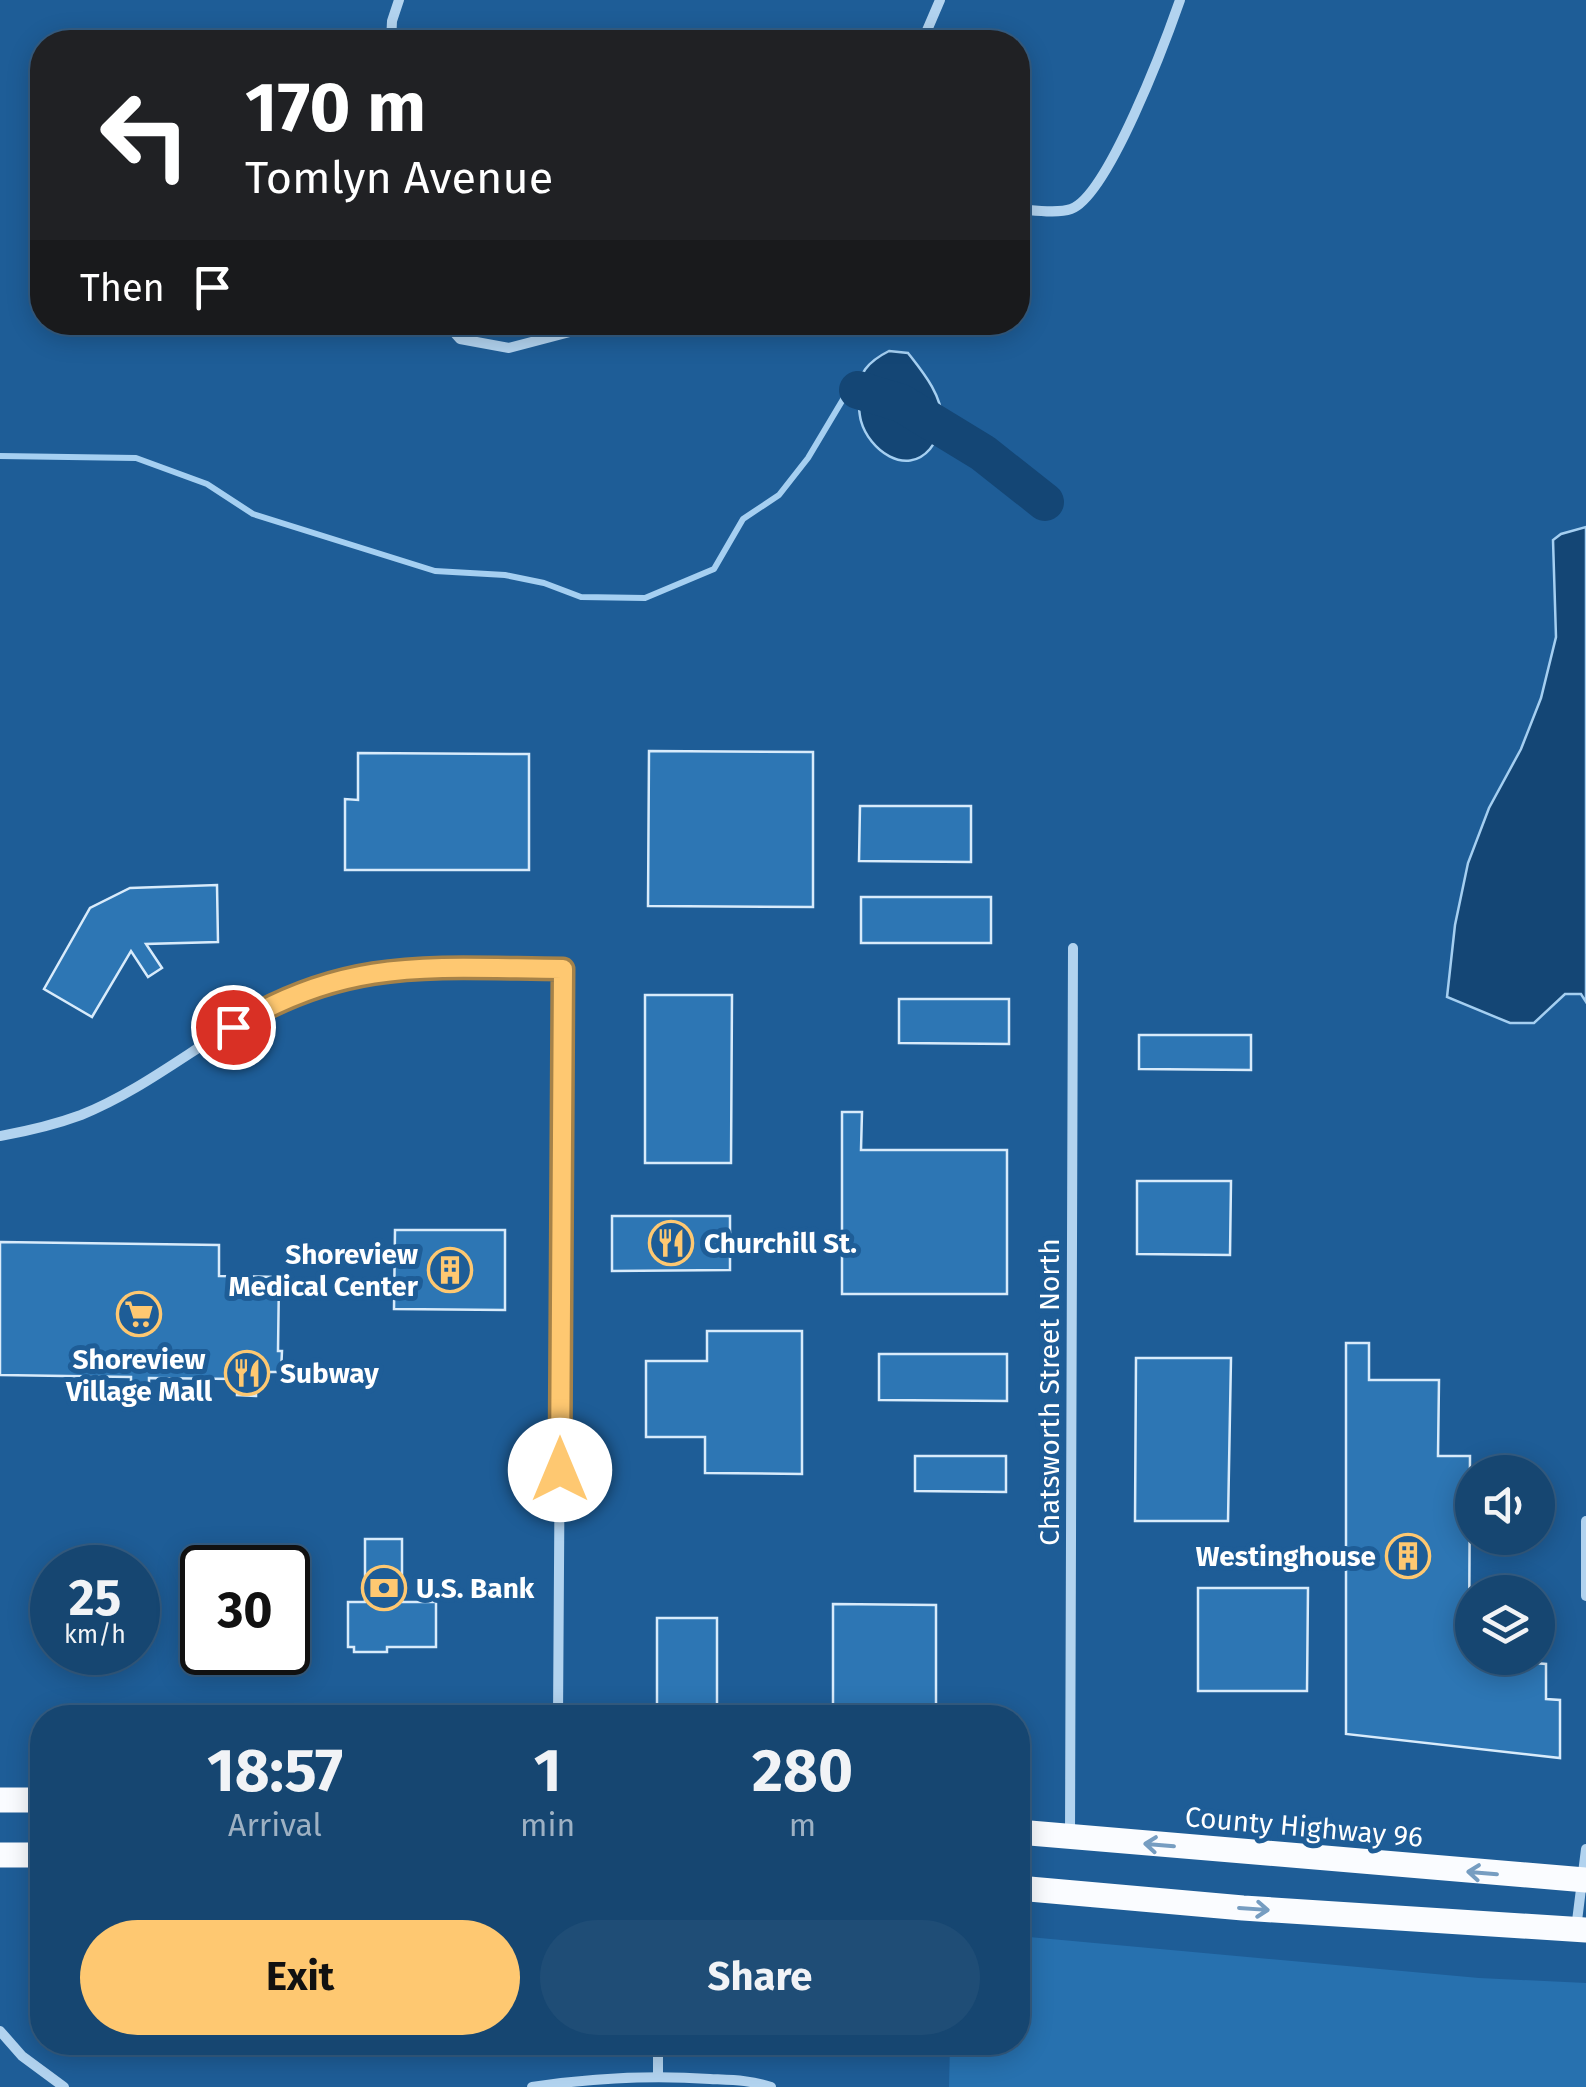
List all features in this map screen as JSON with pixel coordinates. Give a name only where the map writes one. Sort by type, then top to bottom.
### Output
[{"type":"main road","points":[[0,1800],[30,1800]]},
{"type":"main road","name":"County Highway 96","points":[[1030,1833],[1583,1880]]},
{"type":"main road","points":[[0,1855],[30,1855]]},
{"type":"main road","points":[[1030,1889],[1262,1910],[1581,1930]]},
{"type":"street","points":[[392,30],[399,0]]},
{"type":"street","points":[[927,30],[940,0]]},
{"type":"street","points":[[1030,209],[1069,210],[1088,200],[1104,175],[1164,48],[1180,0]]},
{"type":"street","points":[[456,335],[460,339],[510,348],[559,335]]},
{"type":"street","name":"Chatsworth Street North","points":[[1070,1836],[1073,948]]},
{"type":"street","points":[[0,1136],[83,1114],[252,1015],[292,994],[334,980],[377,971],[424,968],[563,969],[558,1705]]},
{"type":"street","points":[[1586,1521],[1586,1596]]},
{"type":"street","points":[[1581,1930],[1586,1849]]},
{"type":"street","points":[[0,2031],[22,2056],[64,2087]]},
{"type":"street","points":[[658,2055],[658,2076]]},
{"type":"street","points":[[532,2087],[596,2078],[658,2076],[753,2081],[771,2087]]},
{"type":"shaded area","points":[[889,351],[908,353],[931,384],[941,412],[942,424],[934,443],[910,461],[880,450],[865,432],[860,418],[858,389],[862,375],[875,359]]},
{"type":"shaded area","points":[[1586,527],[1586,1002],[1581,994],[1565,994],[1534,1023],[1510,1023],[1447,997],[1455,925],[1468,863],[1489,808],[1521,749],[1541,698],[1556,637],[1553,540]]},
{"type":"shaded area","points":[[1030,1937],[1479,1978],[1586,1983],[1586,2087],[949,2087],[950,2055],[1030,2055]]},
{"type":"building","points":[[649,751],[813,752],[813,907],[648,906]]},
{"type":"building","points":[[358,753],[529,754],[529,870],[345,870],[345,799],[358,800]]},
{"type":"building","points":[[860,806],[971,806],[971,862],[859,861]]},
{"type":"building","points":[[217,885],[218,942],[146,944],[162,968],[148,977],[131,951],[92,1017],[44,989],[90,908],[130,888]]},
{"type":"building","points":[[861,897],[991,897],[991,943],[861,943]]},
{"type":"building","points":[[645,995],[732,995],[731,1163],[645,1163]]},
{"type":"building","points":[[899,999],[1009,999],[1009,1044],[899,1043]]},
{"type":"building","points":[[1139,1035],[1251,1035],[1251,1070],[1139,1069]]},
{"type":"building","points":[[842,1112],[862,1112],[861,1150],[1007,1150],[1007,1294],[842,1294]]},
{"type":"building","points":[[1137,1181],[1231,1181],[1230,1255],[1137,1254]]},
{"type":"building","name":"Churchill St.","points":[[612,1216],[730,1216],[730,1270],[612,1271]]},
{"type":"building","name":"Shoreview Medical Center","points":[[395,1230],[505,1230],[505,1310],[394,1309]]},
{"type":"building","name":"Shoreview Village Mall","points":[[0,1242],[219,1245],[219,1276],[279,1277],[281,1372],[256,1372],[256,1396],[237,1395],[237,1379],[149,1378],[149,1394],[131,1394],[131,1377],[0,1375]]},
{"type":"building","points":[[707,1331],[802,1331],[802,1474],[705,1473],[705,1437],[646,1437],[646,1361],[707,1361]]},
{"type":"building","name":"Westinghouse","points":[[1346,1343],[1369,1343],[1369,1380],[1439,1380],[1438,1456],[1455,1456],[1455,1555],[1470,1555],[1469,1575],[1455,1575],[1455,1675],[1546,1675],[1546,1699],[1560,1700],[1560,1758],[1346,1734]]},
{"type":"building","points":[[879,1354],[1007,1354],[1007,1401],[879,1400]]},
{"type":"building","points":[[1136,1358],[1231,1358],[1228,1521],[1135,1521]]},
{"type":"building","points":[[915,1456],[1006,1456],[1006,1492],[915,1491]]},
{"type":"building","name":"U.S. Bank","points":[[365,1539],[402,1539],[402,1602],[436,1602],[436,1647],[354,1652],[354,1647],[348,1647],[348,1602],[365,1602]]},
{"type":"building","points":[[1198,1588],[1308,1588],[1307,1691],[1198,1691]]},
{"type":"building","points":[[833,1604],[936,1605],[936,1705],[833,1705]]},
{"type":"building","points":[[657,1618],[717,1618],[717,1705],[657,1705]]},
{"type":"waterway","points":[[0,456],[136,458],[207,484],[253,514],[435,571],[505,575],[544,583],[581,597],[645,598],[714,569],[743,519],[779,495],[808,458],[845,396],[858,390]]},
{"type":"waterway","points":[[858,390],[901,403],[983,453],[1045,502]]},
{"type":"place","name":"Churchill St.","points":[[671,1243]]},
{"type":"place","name":"Shoreview Medical Center","points":[[450,1270]]},
{"type":"place","name":"Shoreview Village Mall","points":[[139,1314]]},
{"type":"place","name":"Subway","points":[[247,1373]]},
{"type":"place","name":"Westinghouse","points":[[1408,1556]]},
{"type":"place","name":"U.S. Bank","points":[[384,1588]]},
{"type":"route","points":[[233,1027],[292,994],[377,971],[563,969],[560,1470]]}]
